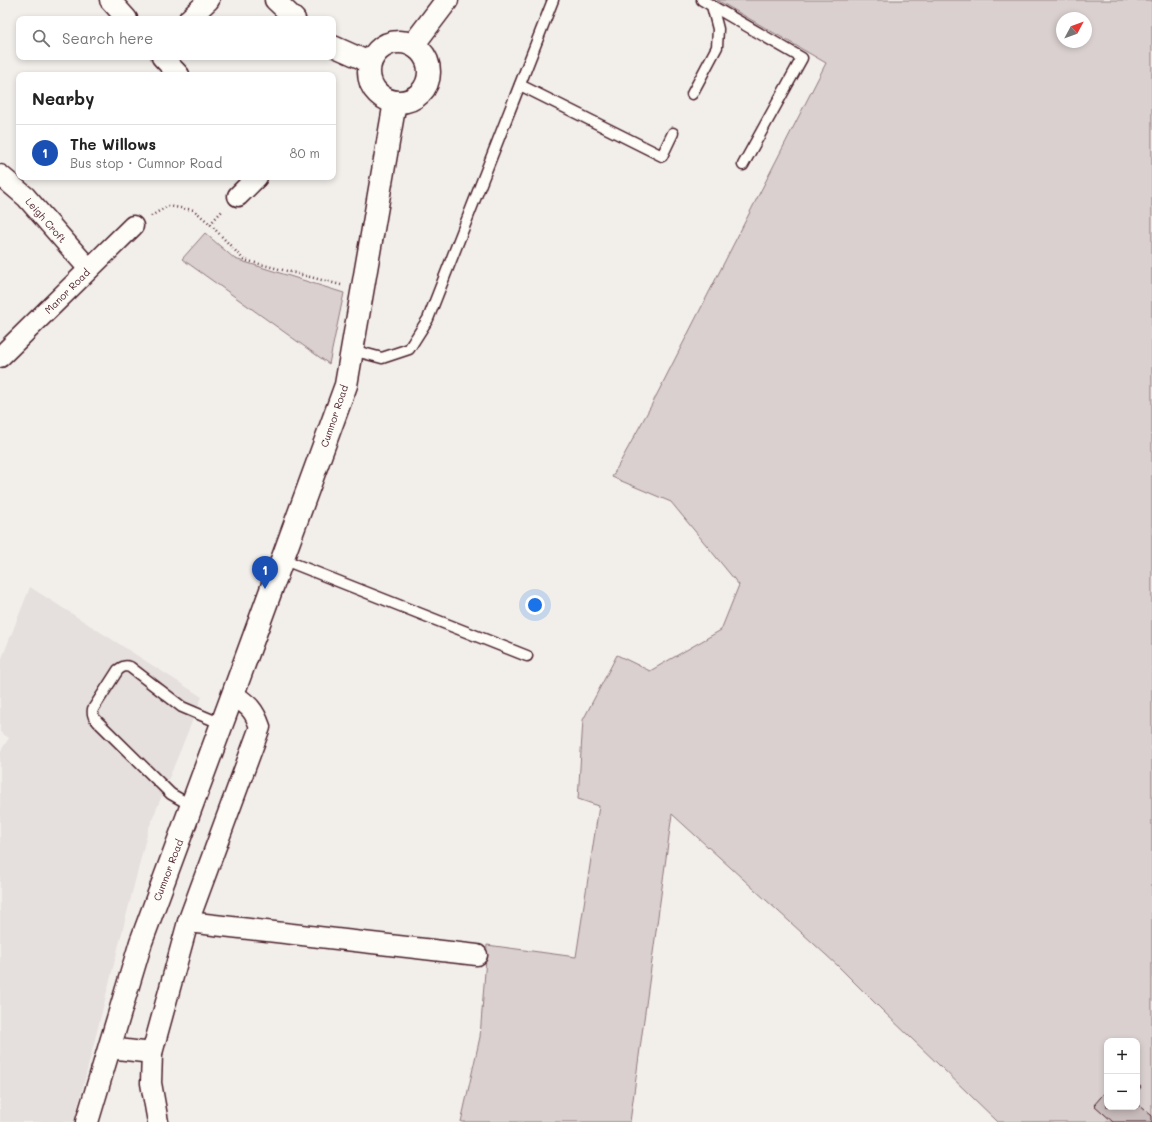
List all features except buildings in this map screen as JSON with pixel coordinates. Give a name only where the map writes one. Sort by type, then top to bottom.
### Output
[{"type":"main road","points":[[412,45],[447,0]]},
{"type":"main road","points":[[392,42],[402,42],[412,45],[421,51],[427,60],[429,70],[427,84],[422,93],[413,99],[403,102],[384,100],[376,93],[370,84],[368,73],[370,62],[374,53],[382,46],[392,42]]},
{"type":"main road","name":"Cumnor Road","points":[[87,1122],[141,942],[346,385],[395,102]]},
{"type":"street","points":[[110,0],[124,16]]},
{"type":"street","points":[[192,16],[209,0]]},
{"type":"street","points":[[275,0],[292,16]]},
{"type":"street","points":[[336,47],[370,62]]},
{"type":"street","points":[[165,60],[176,72]]},
{"type":"street","name":"Leigh Croft","points":[[0,175],[26,196],[89,269]]},
{"type":"street","points":[[238,196],[254,180]]},
{"type":"street","name":"Manor Road","points":[[0,357],[133,226]]},
{"type":"street","points":[[158,1122],[151,1083],[152,1053],[188,922],[260,727],[256,715],[249,706],[233,694]]},
{"type":"street","points":[[188,922],[477,955]]},
{"type":"street","points":[[109,1048],[152,1053]]},
{"type":"lane","points":[[352,350],[382,358],[409,349],[428,319],[553,0]]},
{"type":"lane","points":[[702,0],[802,58],[743,165]]},
{"type":"lane","points":[[692,94],[717,47],[718,29],[712,6]]},
{"type":"lane","points":[[520,85],[662,156],[673,133]]},
{"type":"lane","points":[[282,560],[527,656]]},
{"type":"lane","points":[[192,806],[171,794],[126,750],[94,717],[92,713],[93,709],[118,670],[126,666],[130,667],[182,707],[222,724]]},
{"type":"path","points":[[133,226],[168,206],[194,210],[210,224],[244,260],[362,291]]},
{"type":"shaded area","points":[[717,0],[1152,0],[1152,1122],[998,1122],[837,965],[672,814],[630,1122],[461,1122],[480,1037],[487,945],[576,957],[599,806],[578,799],[583,720],[617,655],[650,671],[721,630],[739,585],[671,502],[612,477],[651,406],[826,63]]},
{"type":"shaded area","points":[[205,233],[235,259],[344,293],[329,364],[182,259]]},
{"type":"shaded area","points":[[30,587],[202,697],[148,830],[74,1122],[0,1122],[0,752],[9,738],[0,732],[0,663]]},
{"type":"place","name":"The Willows","points":[[265,589]]}]
